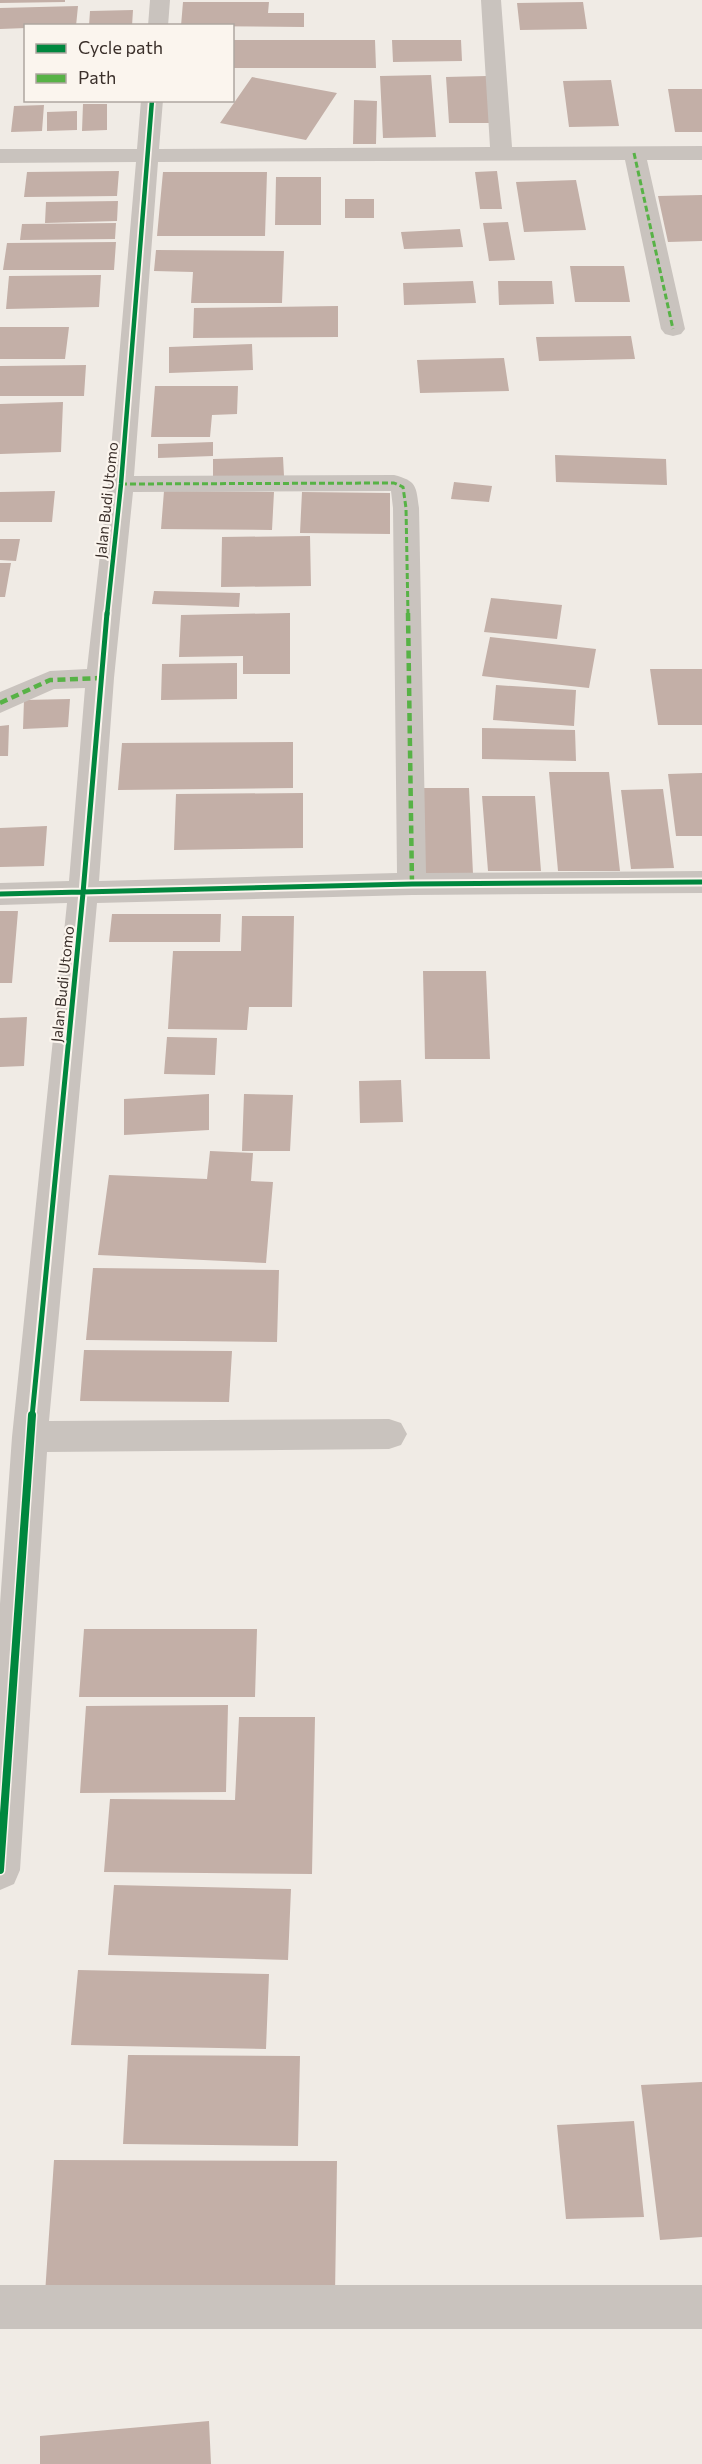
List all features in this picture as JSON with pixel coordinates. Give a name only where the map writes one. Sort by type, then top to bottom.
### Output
[{"type":"street","points":[[158,24],[160,0]]},
{"type":"street","points":[[490,0],[501,152]]},
{"type":"street","name":"Jalan Budi Utomo","points":[[0,1870],[30,1437],[83,893],[100,678],[121,484],[152,102]]},
{"type":"street","points":[[0,156],[147,153],[702,153]]},
{"type":"street","points":[[634,153],[673,329]]},
{"type":"street","points":[[121,484],[394,483],[403,487],[406,508],[412,884]]},
{"type":"street","points":[[0,703],[50,680],[100,678]]},
{"type":"street","points":[[0,894],[412,884],[702,882]]},
{"type":"street","points":[[30,1437],[390,1434]]},
{"type":"street","points":[[0,2307],[702,2307]]},
{"type":"building","points":[[0,0],[65,0],[65,2],[0,3]]},
{"type":"building","points":[[183,2],[269,2],[268,13],[304,13],[304,27],[181,24]]},
{"type":"building","points":[[583,2],[587,29],[520,30],[517,3]]},
{"type":"building","points":[[78,6],[76,24],[24,24],[24,28],[0,29],[0,8]]},
{"type":"building","points":[[133,10],[132,24],[89,24],[90,11]]},
{"type":"building","points":[[234,40],[375,40],[376,68],[234,68]]},
{"type":"building","points":[[392,40],[461,40],[462,61],[393,62]]},
{"type":"building","points":[[431,75],[436,137],[383,138],[380,76]]},
{"type":"building","points":[[487,76],[490,123],[449,123],[446,77]]},
{"type":"building","points":[[252,77],[337,93],[306,140],[220,123]]},
{"type":"building","points":[[611,80],[619,126],[569,127],[563,81]]},
{"type":"building","points":[[668,89],[702,89],[702,132],[675,132]]},
{"type":"building","points":[[354,100],[377,101],[376,144],[353,144]]},
{"type":"building","points":[[83,104],[107,104],[107,130],[82,131]]},
{"type":"building","points":[[44,105],[42,131],[11,132],[14,106]]},
{"type":"building","points":[[77,111],[77,130],[47,131],[47,112]]},
{"type":"building","points":[[119,171],[117,196],[24,197],[27,172]]},
{"type":"building","points":[[497,171],[502,209],[480,209],[475,172]]},
{"type":"building","points":[[163,172],[267,172],[265,236],[157,236]]},
{"type":"building","points":[[276,177],[321,177],[321,225],[275,225]]},
{"type":"building","points":[[576,180],[586,230],[524,232],[516,182]]},
{"type":"building","points":[[702,195],[702,241],[668,242],[658,196]]},
{"type":"building","points":[[345,199],[374,199],[374,218],[345,218]]},
{"type":"building","points":[[118,201],[117,221],[45,223],[46,202]]},
{"type":"building","points":[[508,222],[515,260],[489,261],[483,223]]},
{"type":"building","points":[[116,223],[115,239],[20,240],[22,224]]},
{"type":"building","points":[[460,229],[463,247],[404,249],[401,232]]},
{"type":"building","points":[[116,242],[114,270],[3,270],[7,243]]},
{"type":"building","points":[[156,250],[284,251],[282,303],[191,303],[193,272],[154,271]]},
{"type":"building","points":[[570,266],[624,266],[630,302],[575,302]]},
{"type":"building","points":[[101,275],[99,307],[6,309],[9,276]]},
{"type":"building","points":[[473,281],[476,303],[404,305],[403,283]]},
{"type":"building","points":[[498,281],[552,281],[554,304],[499,305]]},
{"type":"building","points":[[338,306],[338,337],[193,338],[194,308]]},
{"type":"building","points":[[0,327],[69,327],[65,359],[0,359]]},
{"type":"building","points":[[631,336],[635,359],[539,361],[536,337]]},
{"type":"building","points":[[252,344],[253,370],[169,373],[169,347]]},
{"type":"building","points":[[504,358],[509,391],[420,393],[417,360]]},
{"type":"building","points":[[86,365],[84,396],[0,396],[0,366]]},
{"type":"building","points":[[155,386],[238,386],[237,414],[212,415],[210,437],[151,437]]},
{"type":"building","points":[[63,402],[61,452],[0,454],[0,404]]},
{"type":"building","points":[[213,442],[213,456],[158,458],[158,444]]},
{"type":"building","points":[[555,455],[666,459],[667,485],[556,482]]},
{"type":"building","points":[[283,457],[284,476],[213,478],[213,459]]},
{"type":"building","points":[[454,482],[492,486],[489,502],[451,499]]},
{"type":"building","points":[[55,491],[52,522],[0,522],[0,492]]},
{"type":"building","points":[[164,491],[274,492],[272,530],[161,529]]},
{"type":"building","points":[[302,492],[390,493],[390,534],[300,533]]},
{"type":"building","points":[[310,536],[311,586],[221,587],[222,537]]},
{"type":"building","points":[[0,539],[20,539],[16,561],[0,560]]},
{"type":"building","points":[[0,563],[11,563],[5,597],[0,597]]},
{"type":"building","points":[[154,591],[240,593],[239,607],[152,604]]},
{"type":"building","points":[[491,598],[562,605],[557,639],[484,632]]},
{"type":"building","points":[[290,613],[290,674],[243,674],[243,656],[179,657],[181,615]]},
{"type":"building","points":[[490,637],[596,649],[589,688],[482,676]]},
{"type":"building","points":[[237,663],[237,699],[161,700],[162,664]]},
{"type":"building","points":[[650,669],[702,669],[702,725],[658,725]]},
{"type":"building","points":[[496,685],[576,690],[574,726],[493,720]]},
{"type":"building","points":[[70,699],[68,727],[23,729],[24,700]]},
{"type":"building","points":[[9,725],[8,756],[0,756],[0,726]]},
{"type":"building","points":[[482,728],[575,730],[576,761],[482,759]]},
{"type":"building","points":[[293,742],[293,788],[118,790],[122,743]]},
{"type":"building","points":[[549,772],[609,772],[620,871],[558,871]]},
{"type":"building","points":[[702,773],[702,836],[676,836],[668,774]]},
{"type":"building","points":[[419,788],[469,788],[473,874],[421,874]]},
{"type":"building","points":[[663,789],[674,868],[631,869],[621,790]]},
{"type":"building","points":[[303,793],[303,848],[174,850],[176,794]]},
{"type":"building","points":[[482,796],[535,796],[541,871],[488,871]]},
{"type":"building","points":[[47,826],[44,866],[0,867],[0,828]]},
{"type":"building","points":[[0,911],[18,911],[12,983],[0,983]]},
{"type":"building","points":[[112,914],[221,914],[220,942],[109,942]]},
{"type":"building","points":[[242,916],[294,916],[292,1007],[249,1007],[247,1030],[168,1029],[173,951],[241,951]]},
{"type":"building","points":[[423,971],[486,971],[490,1059],[425,1059]]},
{"type":"building","points":[[27,1017],[24,1066],[0,1067],[0,1018]]},
{"type":"building","points":[[167,1037],[217,1038],[215,1075],[164,1074]]},
{"type":"building","points":[[401,1080],[403,1122],[360,1123],[359,1081]]},
{"type":"building","points":[[209,1094],[209,1130],[124,1135],[124,1099]]},
{"type":"building","points":[[244,1094],[293,1095],[290,1151],[242,1151]]},
{"type":"building","points":[[210,1151],[253,1153],[251,1181],[273,1182],[266,1263],[98,1255],[109,1175],[207,1179]]},
{"type":"building","points":[[93,1268],[279,1270],[277,1342],[86,1340]]},
{"type":"building","points":[[84,1350],[232,1351],[229,1402],[80,1401]]},
{"type":"building","points":[[84,1629],[257,1629],[255,1697],[79,1697]]},
{"type":"building","points":[[228,1705],[226,1792],[80,1793],[86,1706]]},
{"type":"building","points":[[239,1717],[315,1717],[312,1874],[104,1872],[110,1799],[235,1800]]},
{"type":"building","points":[[114,1885],[291,1889],[288,1960],[108,1955]]},
{"type":"building","points":[[78,1970],[269,1974],[266,2049],[71,2045]]},
{"type":"building","points":[[128,2055],[300,2056],[298,2146],[123,2144]]},
{"type":"building","points":[[702,2082],[702,2237],[660,2240],[641,2085]]},
{"type":"building","points":[[634,2121],[644,2217],[566,2219],[557,2125]]},
{"type":"building","points":[[54,2160],[337,2161],[335,2296],[45,2294]]},
{"type":"building","points":[[209,2421],[211,2464],[40,2464],[40,2436]]},
{"type":"marked path","points":[[634,153],[673,329]]},
{"type":"marked path","points":[[121,484],[394,483],[403,487],[406,508],[412,884]]},
{"type":"marked path","points":[[0,703],[50,680],[100,678]]},
{"type":"cycle path","points":[[0,1870],[30,1437],[83,893],[100,678],[121,484],[152,102]]},
{"type":"cycle path","points":[[0,894],[412,884],[702,882]]}]
